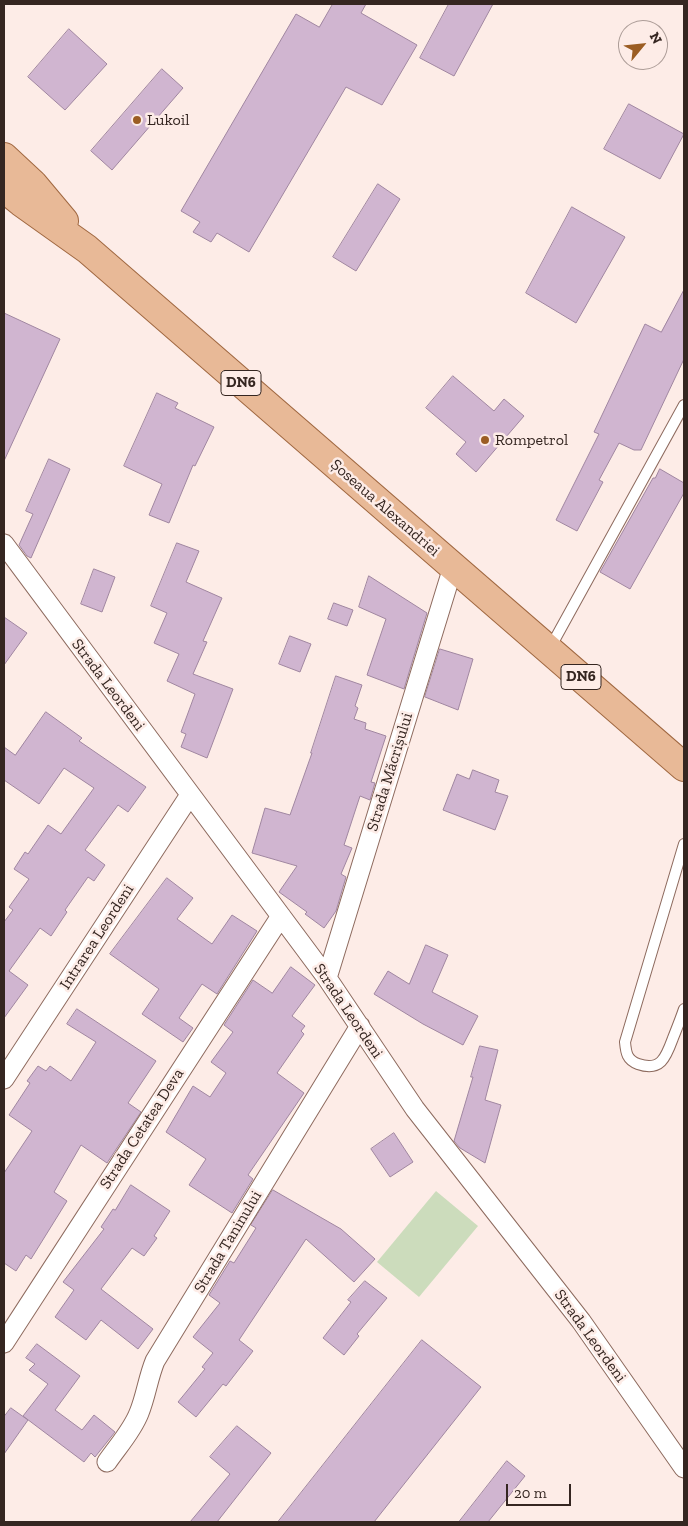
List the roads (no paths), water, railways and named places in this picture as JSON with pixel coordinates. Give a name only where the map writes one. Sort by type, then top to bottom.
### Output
[{"type":"main road","name":"Șoseaua Alexandriei","points":[[4,157],[34,184],[87,249]]},
{"type":"main road","name":"Șoseaua Alexandriei","points":[[4,188],[87,249],[684,767]]},
{"type":"street","name":"Strada Leordeni","points":[[6,553],[328,978],[415,1109],[581,1321],[684,1468]]},
{"type":"street","name":"Strada Măcrișului","points":[[328,978],[453,567]]},
{"type":"street","name":"Intrarea Leordeni","points":[[4,1079],[190,796]]},
{"type":"street","name":"Strada Cetatea Deva","points":[[4,1342],[281,916]]},
{"type":"street","name":"Strada Taninului","points":[[107,1462],[132,1428],[139,1414],[148,1378],[155,1361],[360,1026]]},
{"type":"lane","points":[[549,649],[684,405]]},
{"type":"lane","points":[[684,844],[626,1042],[626,1054],[632,1061],[648,1067],[658,1064],[666,1057],[684,1009]]},
{"type":"place","name":"Lukoil","points":[[137,120]]},
{"type":"place","name":"Rompetrol","points":[[485,440]]}]
